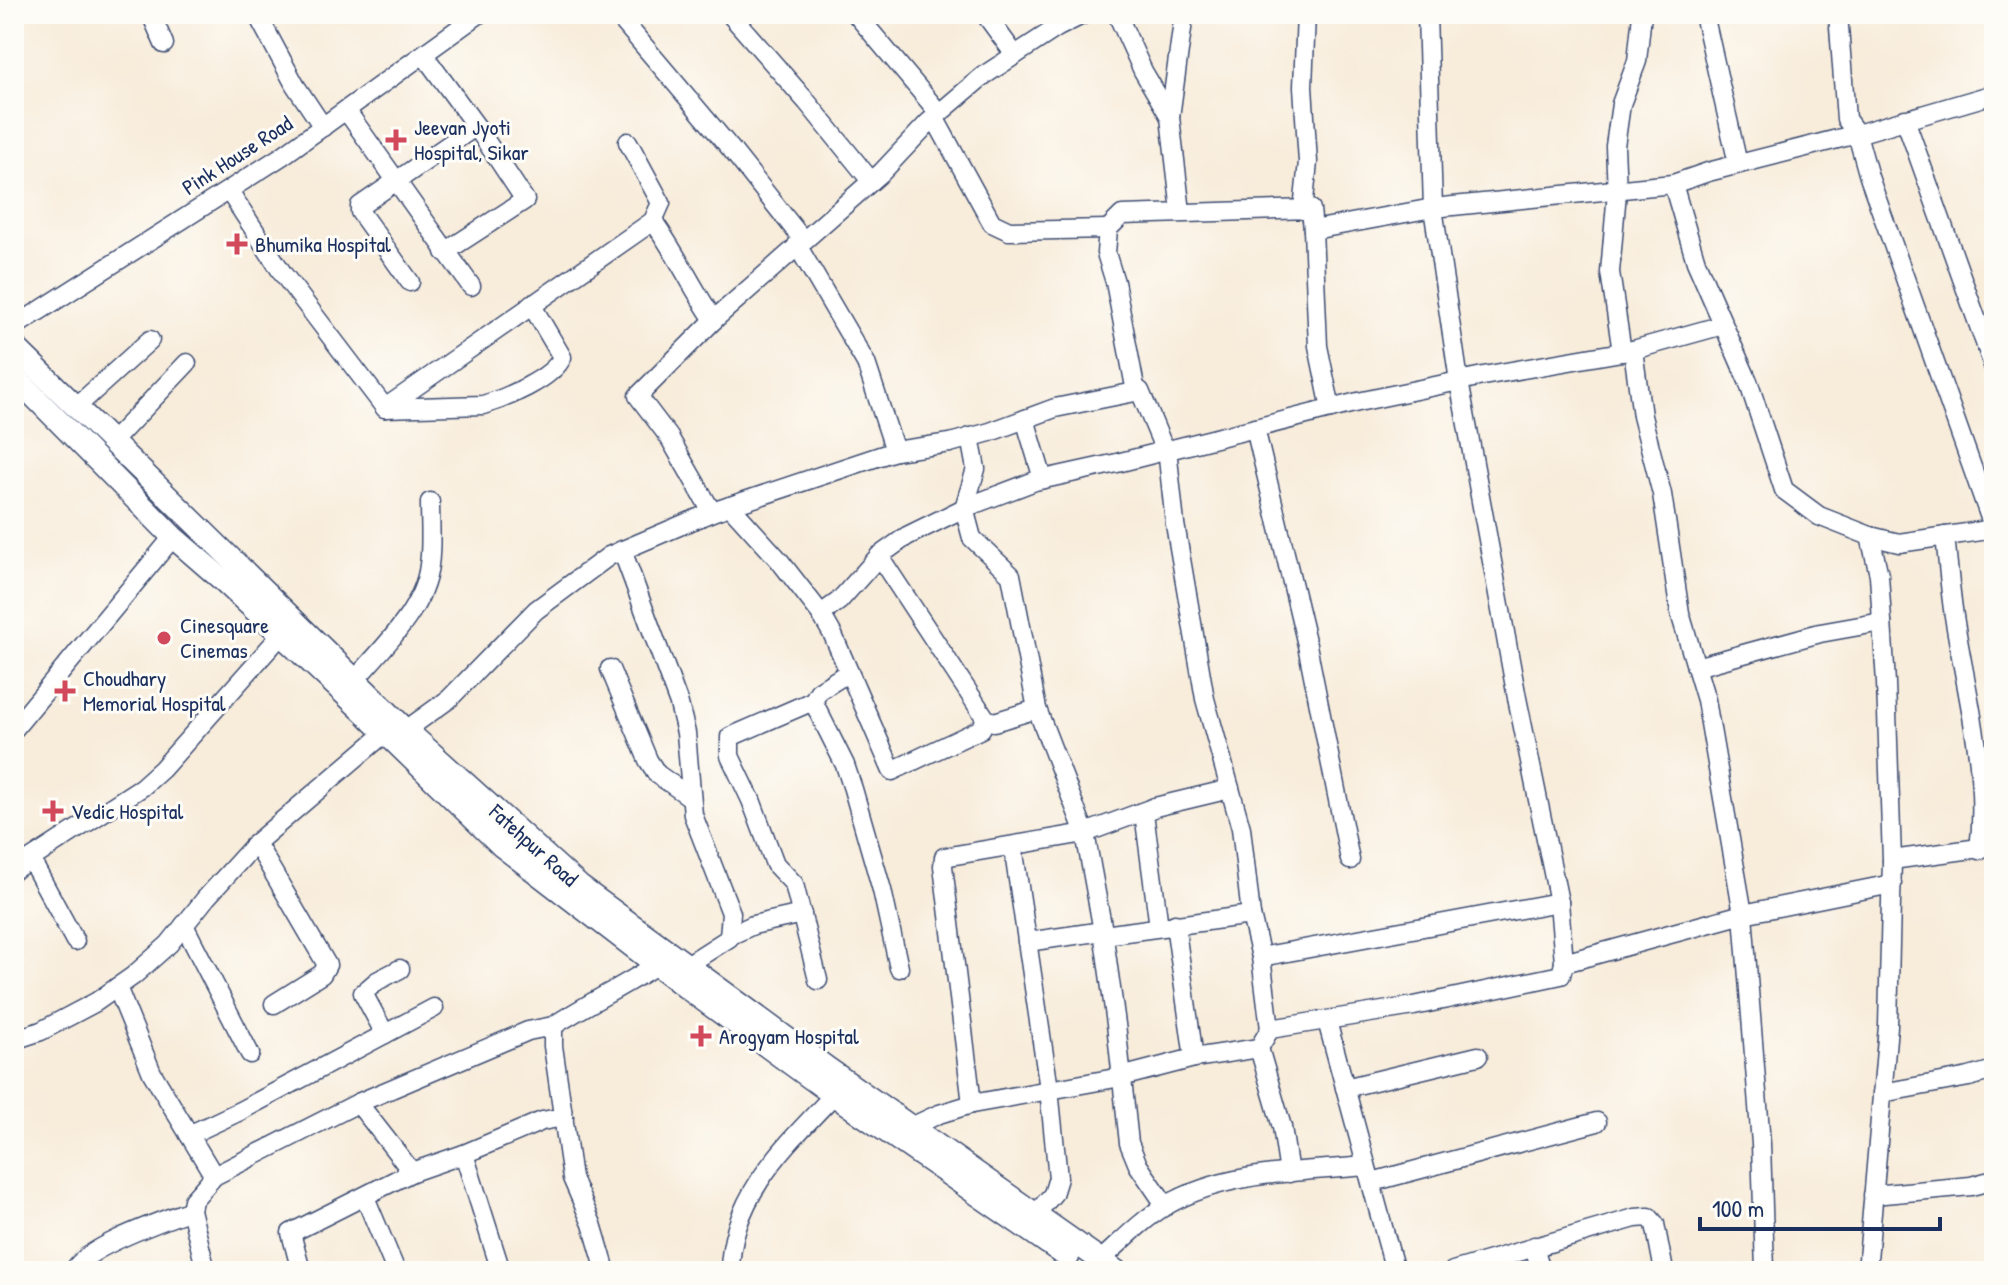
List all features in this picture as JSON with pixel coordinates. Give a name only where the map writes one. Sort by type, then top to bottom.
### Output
[{"type":"street","points":[[151,14],[164,44]]},
{"type":"street","points":[[257,14],[295,85],[323,127]]},
{"type":"street","name":"Pink House Road","points":[[14,327],[229,191],[479,14]]},
{"type":"street","points":[[617,14],[731,149],[800,243],[866,363],[895,451]]},
{"type":"street","points":[[730,14],[871,181]]},
{"type":"street","points":[[856,14],[937,115],[992,223],[1009,231],[1108,229]]},
{"type":"street","points":[[985,14],[1015,55]]},
{"type":"street","points":[[986,719],[981,729],[892,771],[821,614],[779,560],[721,509],[638,396],[714,320],[871,181],[937,115],[983,76],[1058,27],[1084,14]]},
{"type":"street","points":[[1117,14],[1143,71],[1170,117]]},
{"type":"street","points":[[1181,212],[1170,117],[1184,14]]},
{"type":"street","points":[[1303,210],[1308,162],[1303,87],[1306,14]]},
{"type":"street","points":[[1270,1029],[1443,1001],[1561,975],[1564,963],[1559,902],[1517,698],[1459,381],[1433,208],[1427,14]]},
{"type":"street","points":[[1642,14],[1635,71],[1617,119],[1617,192],[1610,272],[1662,494],[1680,613],[1706,700],[1743,914],[1759,1114],[1765,1271]]},
{"type":"street","points":[[1704,14],[1738,164]]},
{"type":"street","points":[[1673,184],[1696,262],[1748,381],[1784,490],[1819,516],[1870,536],[1899,543],[1994,529],[1869,177],[1857,134],[1846,119],[1838,14]]},
{"type":"street","points":[[424,55],[525,200],[445,252]]},
{"type":"street","points":[[1313,230],[1433,208],[1673,184],[1994,94]]},
{"type":"street","points":[[346,110],[471,286]]},
{"type":"street","points":[[1905,119],[1994,368]]},
{"type":"street","points":[[410,282],[359,209],[476,126]]},
{"type":"street","points":[[385,408],[653,221],[661,203],[628,142]]},
{"type":"street","points":[[229,191],[283,274],[385,408]]},
{"type":"street","points":[[1136,392],[1115,282],[1106,253],[1108,229],[1122,215],[1311,209],[1318,346],[1331,409]]},
{"type":"street","points":[[653,221],[714,320]]},
{"type":"street","points":[[385,408],[483,405],[535,382],[559,364],[562,357],[531,304]]},
{"type":"street","points":[[821,614],[839,601],[879,556],[907,536],[964,508],[1043,479],[1331,409],[1459,381],[1627,351],[1723,325]]},
{"type":"street","points":[[76,407],[150,340]]},
{"type":"street","name":"Fatehpur Road","points":[[14,346],[355,680],[396,731],[672,961],[840,1088],[911,1127],[1035,1215],[1102,1268]]},
{"type":"street","points":[[112,442],[187,363]]},
{"type":"street","points":[[14,376],[173,537],[281,635],[396,731]]},
{"type":"street","points":[[14,1040],[41,1031],[96,1002],[117,987],[169,944],[256,843],[396,731],[449,699],[536,610],[609,556],[721,509],[895,451],[970,437],[1055,408],[1140,391],[1168,458],[1182,566],[1205,699],[1241,828],[1251,915],[1261,957],[1270,1029],[1259,1048],[1282,1127],[1289,1173]]},
{"type":"street","points":[[1025,419],[1043,479]]},
{"type":"street","points":[[1255,428],[1307,645],[1350,860]]},
{"type":"street","points":[[970,437],[976,469],[964,508],[972,538],[1011,575],[1037,709],[1085,833],[1103,933],[1129,1143],[1138,1165],[1166,1206]]},
{"type":"street","points":[[355,680],[409,614],[423,590],[429,566],[430,502]]},
{"type":"street","points":[[1867,1271],[1888,1026],[1892,884],[1882,622],[1879,575],[1870,536]]},
{"type":"street","points":[[1892,860],[1987,848],[1974,719],[1954,617],[1945,536]]},
{"type":"street","points":[[14,729],[173,537]]},
{"type":"street","points":[[622,550],[679,704],[686,733],[693,815],[731,913],[729,936]]},
{"type":"street","points":[[879,556],[986,719],[994,722],[1037,709]]},
{"type":"street","points":[[1696,667],[1820,633],[1882,622]]},
{"type":"street","points":[[14,870],[142,787],[162,769],[281,635]]},
{"type":"street","points":[[610,669],[648,760],[657,774],[690,797]]},
{"type":"street","points":[[818,980],[794,884],[775,864],[751,800],[730,756],[728,744],[730,737],[813,701],[819,691],[849,672]]},
{"type":"street","points":[[14,697],[27,713]]},
{"type":"street","points":[[813,701],[845,765],[882,890],[899,968]]},
{"type":"street","points":[[972,1104],[944,857],[1085,833],[1155,807],[1230,789]]},
{"type":"street","points":[[1155,807],[1144,813],[1194,1058]]},
{"type":"street","points":[[256,843],[327,965],[322,974],[274,1004]]},
{"type":"street","points":[[1013,846],[1049,1089],[1058,1185],[1035,1215]]},
{"type":"street","points":[[31,860],[75,941]]},
{"type":"street","points":[[1564,963],[1743,914],[1892,884]]},
{"type":"street","points":[[1261,957],[1559,902]]},
{"type":"street","points":[[206,1271],[191,1210],[193,1200],[214,1176],[358,1103],[528,1031],[553,1026],[672,961],[753,925],[802,914]]},
{"type":"street","points":[[1027,942],[1251,915]]},
{"type":"street","points":[[184,925],[250,1054]]},
{"type":"street","points":[[385,1034],[363,993],[377,981],[400,969]]},
{"type":"street","points":[[117,987],[152,1073],[214,1176]]},
{"type":"street","points":[[189,1135],[434,1008]]},
{"type":"street","points":[[1327,1021],[1395,1271]]},
{"type":"street","points":[[553,1026],[553,1046],[572,1178],[592,1224],[606,1271]]},
{"type":"street","points":[[911,1127],[972,1104],[1121,1077],[1194,1058],[1259,1048]]},
{"type":"street","points":[[1345,1088],[1478,1056]]},
{"type":"street","points":[[1882,1093],[1994,1070]]},
{"type":"street","points":[[730,1271],[730,1254],[744,1205],[775,1159],[840,1088],[1102,1268],[1166,1206],[1210,1186],[1289,1173],[1369,1174],[1597,1122]]},
{"type":"street","points":[[358,1103],[412,1172]]},
{"type":"street","points":[[301,1271],[291,1233],[412,1172],[542,1121],[564,1117]]},
{"type":"street","points":[[464,1154],[501,1271]]},
{"type":"street","points":[[1873,1195],[1971,1186],[1994,1180]]},
{"type":"street","points":[[365,1197],[396,1271]]},
{"type":"street","points":[[74,1271],[79,1261],[91,1253],[191,1210]]},
{"type":"street","points":[[1453,1271],[1635,1218],[1649,1217],[1655,1224],[1664,1271]]},
{"type":"street","points":[[1534,1246],[1541,1271]]},
{"type":"place","name":"Jeevan Jyoti Hospital, Sikar","points":[[396,140]]},
{"type":"place","name":"Bhumika Hospital","points":[[237,244]]},
{"type":"place","name":"Cinesquare Cinemas","points":[[164,638]]},
{"type":"place","name":"Choudhary Memorial Hospital","points":[[65,691]]},
{"type":"place","name":"Vedic Hospital","points":[[53,811]]},
{"type":"place","name":"Arogyam Hospital","points":[[701,1036]]}]
